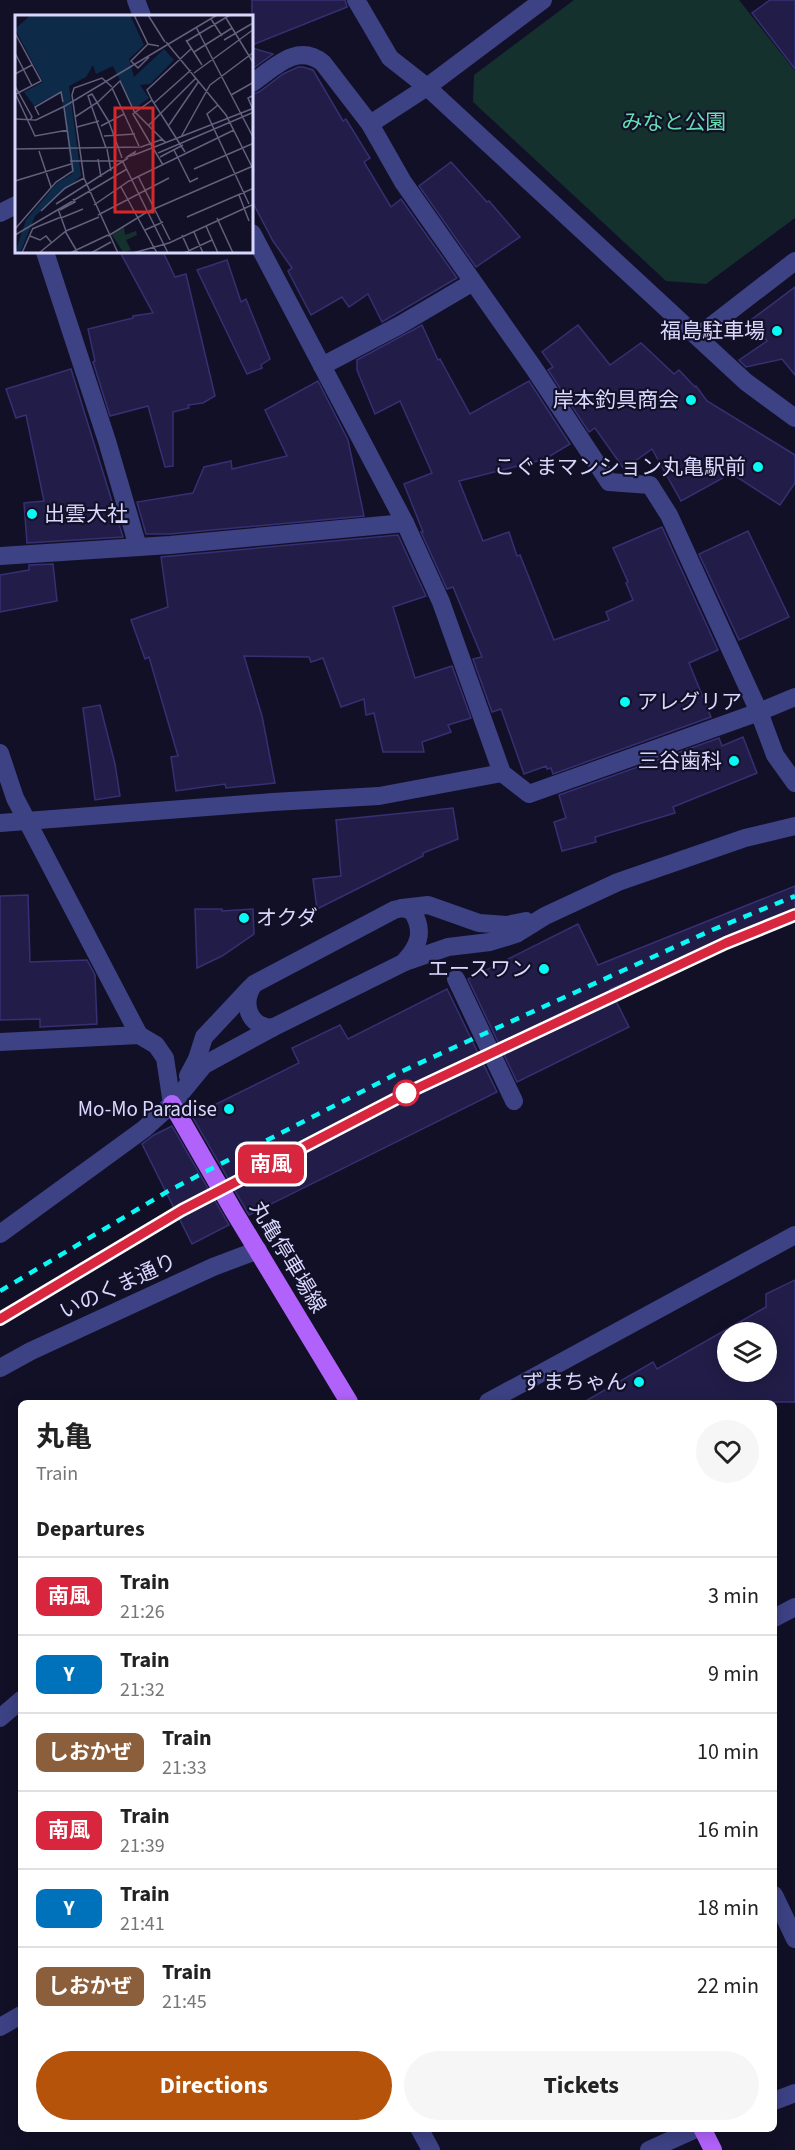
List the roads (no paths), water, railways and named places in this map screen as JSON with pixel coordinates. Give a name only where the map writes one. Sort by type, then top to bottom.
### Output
[{"type":"main road","name":"丸亀停車場線","points":[[172,1104],[348,1400]]},
{"type":"main road","points":[[704,2132],[713,2150]]},
{"type":"street","points":[[136,0],[142,15]]},
{"type":"street","points":[[356,0],[390,58],[427,87],[746,382],[795,418]]},
{"type":"street","points":[[370,124],[427,87],[543,0]]},
{"type":"street","points":[[254,82],[291,56],[314,55],[323,63],[370,124],[403,182],[533,367],[609,482],[650,485],[669,515],[759,712],[775,755],[795,783]]},
{"type":"street","points":[[0,213],[15,206]]},
{"type":"street","points":[[254,237],[405,523],[441,602],[502,773],[529,794],[795,697]]},
{"type":"street","points":[[46,254],[107,441],[138,547]]},
{"type":"street","points":[[698,336],[795,261]]},
{"type":"street","points":[[322,366],[400,325],[473,282]]},
{"type":"street","points":[[0,556],[138,547],[405,523]]},
{"type":"street","points":[[0,753],[15,798],[26,821],[139,1035],[156,1045],[165,1058],[172,1104]]},
{"type":"street","points":[[0,823],[379,796],[502,773]]},
{"type":"street","points":[[0,1234],[144,1129],[172,1104],[204,1065],[272,1028],[403,963],[448,947],[490,942],[516,934],[545,916],[618,882],[745,838],[795,826]]},
{"type":"street","points":[[172,1104],[197,1059],[204,1037],[254,984],[394,910],[428,905],[479,923],[507,925],[545,916]]},
{"type":"street","points":[[402,908],[412,911],[420,930],[415,951],[403,963]]},
{"type":"street","points":[[456,979],[514,1101]]},
{"type":"street","points":[[254,984],[247,1001],[249,1012],[262,1027],[272,1028]]},
{"type":"street","points":[[0,1042],[139,1035]]},
{"type":"street","points":[[492,1400],[795,1235]]},
{"type":"street","name":"いのくま通り","points":[[0,1368],[52,1341],[213,1267],[258,1250]]},
{"type":"street","points":[[777,1616],[795,1607]]},
{"type":"street","points":[[0,1718],[18,1703]]},
{"type":"street","points":[[777,1901],[795,1940]]},
{"type":"street","points":[[0,2027],[18,2017]]},
{"type":"street","points":[[777,2100],[795,2093]]},
{"type":"street","points":[[421,2132],[430,2150]]},
{"type":"street","points":[[649,2150],[689,2132]]},
{"type":"railway","points":[[0,1291],[170,1190],[398,1073],[712,930],[795,896]]},
{"type":"railway","points":[[0,1320],[182,1210],[411,1091],[726,943],[795,915]]},
{"type":"train","name":"南風","points":[[0,1319],[182,1210],[411,1091],[726,943],[795,915]]},
{"type":"place","name":"福島駐車場","points":[[777,331]]},
{"type":"place","name":"岸本釣具商会","points":[[691,400]]},
{"type":"place","name":"こぐまマンション丸亀駅前","points":[[758,467]]},
{"type":"place","name":"出雲大社","points":[[32,514]]},
{"type":"place","name":"アレグリア","points":[[625,702]]},
{"type":"place","name":"三谷歯科","points":[[734,761]]},
{"type":"place","name":"オクダ","points":[[244,918]]},
{"type":"place","name":"エースワン","points":[[544,969]]},
{"type":"place","name":"Mo-Mo Paradise","points":[[229,1109]]},
{"type":"place","name":"ずまちゃん","points":[[639,1382]]},
{"type":"park label","name":"みなと公園","points":[[674,122]]}]
